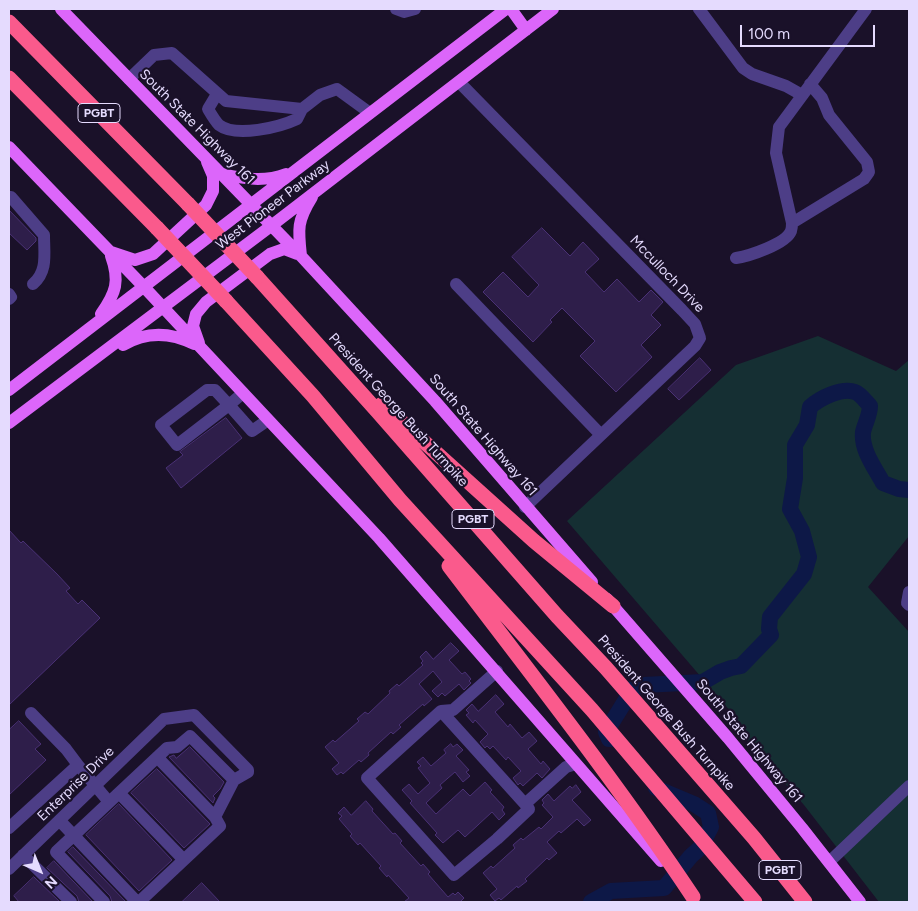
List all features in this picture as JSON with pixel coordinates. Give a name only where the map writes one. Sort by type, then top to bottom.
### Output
[{"type":"highway","name":"President George Bush Turnpike","points":[[9,22],[257,277],[606,668],[754,838],[805,902]]},
{"type":"highway","name":"PGBT","points":[[9,78],[157,228],[313,396],[400,500],[592,710],[755,902]]},
{"type":"highway","points":[[341,370],[395,415],[534,541],[613,606]]},
{"type":"highway","points":[[400,500],[529,668],[652,836],[695,900]]},
{"type":"main road","name":"South State Highway 161","points":[[61,9],[252,204],[435,401],[525,507],[728,738],[860,902]]},
{"type":"main road","name":"West Pioneer Parkway","points":[[9,389],[506,9]]},
{"type":"main road","points":[[511,9],[526,30]]},
{"type":"main road","name":"West Pioneer Parkway","points":[[9,423],[271,226],[554,9]]},
{"type":"main road","points":[[9,147],[163,307],[379,538],[695,900]]},
{"type":"main road","points":[[109,252],[135,260],[153,254],[206,205],[213,191],[213,176],[205,158]]},
{"type":"main road","points":[[222,174],[253,180],[280,176],[296,170]]},
{"type":"main road","points":[[301,256],[298,234],[299,223],[316,190]]},
{"type":"main road","points":[[200,348],[193,326],[196,314],[206,302],[270,254],[284,249],[301,256]]},
{"type":"main road","points":[[95,323],[115,291],[115,268],[109,252]]},
{"type":"main road","points":[[98,356],[132,340],[153,335],[166,334],[181,338],[200,348]]},
{"type":"street","points":[[396,9],[404,12],[415,9]]},
{"type":"street","points":[[699,9],[744,68],[752,74],[786,86],[802,95]]},
{"type":"street","points":[[736,258],[748,256],[783,240],[791,232],[792,223],[776,153],[779,127],[866,9]]},
{"type":"street","points":[[129,79],[154,55],[172,53],[226,100],[302,109]]},
{"type":"street","name":"Mcculloch Drive","points":[[459,82],[695,324],[700,338],[695,346],[525,507]]},
{"type":"street","points":[[792,223],[864,179],[869,172],[867,162],[829,115],[822,98],[810,84]]},
{"type":"street","points":[[217,94],[208,109],[220,125],[236,132],[282,126],[297,119],[302,109],[320,95],[337,89],[370,112]]},
{"type":"street","points":[[9,197],[11,196],[44,236],[44,270],[40,278],[33,284]]},
{"type":"street","points":[[456,284],[601,435]]},
{"type":"street","points":[[9,294],[12,297],[9,299]]},
{"type":"street","points":[[243,393],[229,406],[177,445],[162,425],[207,390],[215,390],[229,406],[252,431],[268,420]]},
{"type":"street","points":[[909,592],[907,603],[909,605]]},
{"type":"street","points":[[441,711],[529,809],[454,875],[367,778],[441,711],[453,710],[497,671]]},
{"type":"street","points":[[31,713],[66,749],[109,802]]},
{"type":"street","name":"Enterprise Drive","points":[[9,869],[164,719],[194,715],[248,770],[246,774],[234,780]]},
{"type":"street","points":[[104,902],[57,854],[57,851],[167,748],[177,747],[192,736],[234,780],[215,817]]},
{"type":"street","points":[[60,821],[138,902],[220,826],[215,817],[157,757]]},
{"type":"street","points":[[525,804],[566,766],[576,764]]},
{"type":"street","points":[[9,828],[78,765]]},
{"type":"street","points":[[829,862],[909,786]]},
{"type":"street","points":[[119,793],[184,860]]},
{"type":"street","points":[[23,855],[71,902]]},
{"type":"green space","points":[[818,336],[896,371],[909,360],[909,536],[868,587],[909,632],[909,902],[879,902],[804,805],[734,725],[738,720],[567,521],[736,365]]},
{"type":"building","points":[[9,210],[36,238],[36,241],[27,250],[9,233]]},
{"type":"building","points":[[542,228],[570,256],[583,242],[599,259],[585,272],[604,292],[617,279],[639,302],[651,290],[663,302],[651,315],[661,325],[641,345],[652,357],[616,392],[580,356],[595,341],[562,308],[533,342],[483,292],[503,272],[528,297],[539,285],[512,257]]},
{"type":"building","points":[[700,358],[711,370],[679,400],[668,389]]},
{"type":"building","points":[[226,418],[242,438],[181,488],[166,468],[183,455],[180,452]]},
{"type":"building","points":[[9,530],[57,574],[70,588],[66,591],[78,604],[82,600],[100,618],[9,705]]},
{"type":"building","points":[[451,643],[459,651],[449,660],[462,674],[465,672],[471,679],[469,681],[471,683],[464,690],[459,684],[445,696],[442,693],[438,697],[432,691],[442,682],[433,671],[419,684],[432,699],[424,706],[423,704],[399,725],[401,727],[393,734],[391,732],[361,762],[359,760],[343,774],[341,772],[337,775],[332,769],[339,763],[325,747],[333,740],[335,742],[359,721],[357,719],[365,712],[368,714],[397,684],[399,686],[423,665],[420,657],[426,651],[433,659]]},
{"type":"building","points":[[496,695],[504,704],[495,712],[508,727],[510,724],[522,738],[529,732],[537,741],[528,749],[541,764],[543,761],[550,769],[542,778],[537,773],[523,786],[520,783],[518,785],[513,778],[521,771],[508,757],[506,760],[493,746],[490,749],[487,746],[485,748],[480,742],[488,734],[475,720],[473,723],[466,715],[469,713],[466,710],[472,704],[478,711]]},
{"type":"building","points":[[19,721],[41,744],[35,749],[46,760],[9,795],[9,730]]},
{"type":"building","points":[[451,744],[453,747],[457,744],[463,750],[456,756],[469,770],[466,772],[470,776],[463,782],[455,772],[440,785],[442,788],[426,803],[436,814],[463,789],[470,796],[485,782],[492,790],[490,792],[504,807],[502,810],[505,814],[499,820],[492,812],[465,837],[458,830],[443,843],[435,835],[437,833],[410,803],[412,801],[402,790],[409,784],[418,794],[430,783],[418,768],[421,766],[417,762],[423,757],[431,766],[446,753],[444,750]]},
{"type":"building","points":[[190,747],[224,782],[213,796],[215,798],[213,803],[169,757],[174,755],[176,758]]},
{"type":"building","points":[[157,769],[210,824],[184,848],[131,793]]},
{"type":"building","points":[[576,785],[581,792],[572,800],[591,820],[584,826],[577,819],[561,833],[559,831],[547,842],[557,853],[549,860],[547,858],[525,879],[527,881],[518,888],[517,886],[501,900],[499,898],[495,901],[490,895],[497,889],[483,873],[491,866],[493,868],[515,848],[513,845],[521,838],[523,840],[539,827],[541,829],[553,817],[542,805],[544,803],[542,800],[548,794],[554,801],[570,786],[572,788]]},
{"type":"building","points":[[366,801],[373,809],[372,811],[402,841],[400,843],[421,866],[423,864],[430,872],[428,874],[448,897],[458,892],[464,898],[462,902],[404,902],[409,898],[388,875],[387,877],[379,868],[381,866],[360,843],[358,845],[350,836],[352,834],[339,819],[342,816],[338,813],[344,807],[351,815]]},
{"type":"building","points":[[119,804],[172,860],[139,891],[86,835]]},
{"type":"building","points":[[73,847],[126,902],[112,902],[110,896],[68,852]]},
{"type":"building","points":[[54,861],[93,902],[79,902],[77,896],[47,868]]},
{"type":"building","points":[[34,877],[60,902],[19,902],[14,896]]},
{"type":"building","points":[[202,883],[220,902],[182,902]]},
{"type":"waterway","points":[[611,739],[609,739],[606,732],[627,698],[629,690],[643,685],[703,682],[720,672],[741,666],[771,635],[769,629],[770,617],[804,574],[809,557],[802,531],[790,509],[795,478],[795,445],[807,425],[810,407],[819,400],[838,392],[850,391],[859,394],[870,406],[863,432],[864,445],[869,459],[883,483],[899,489],[909,490]]},
{"type":"waterway","points":[[591,902],[611,891],[664,888],[700,848],[711,827],[708,813],[694,804],[656,788]]}]
